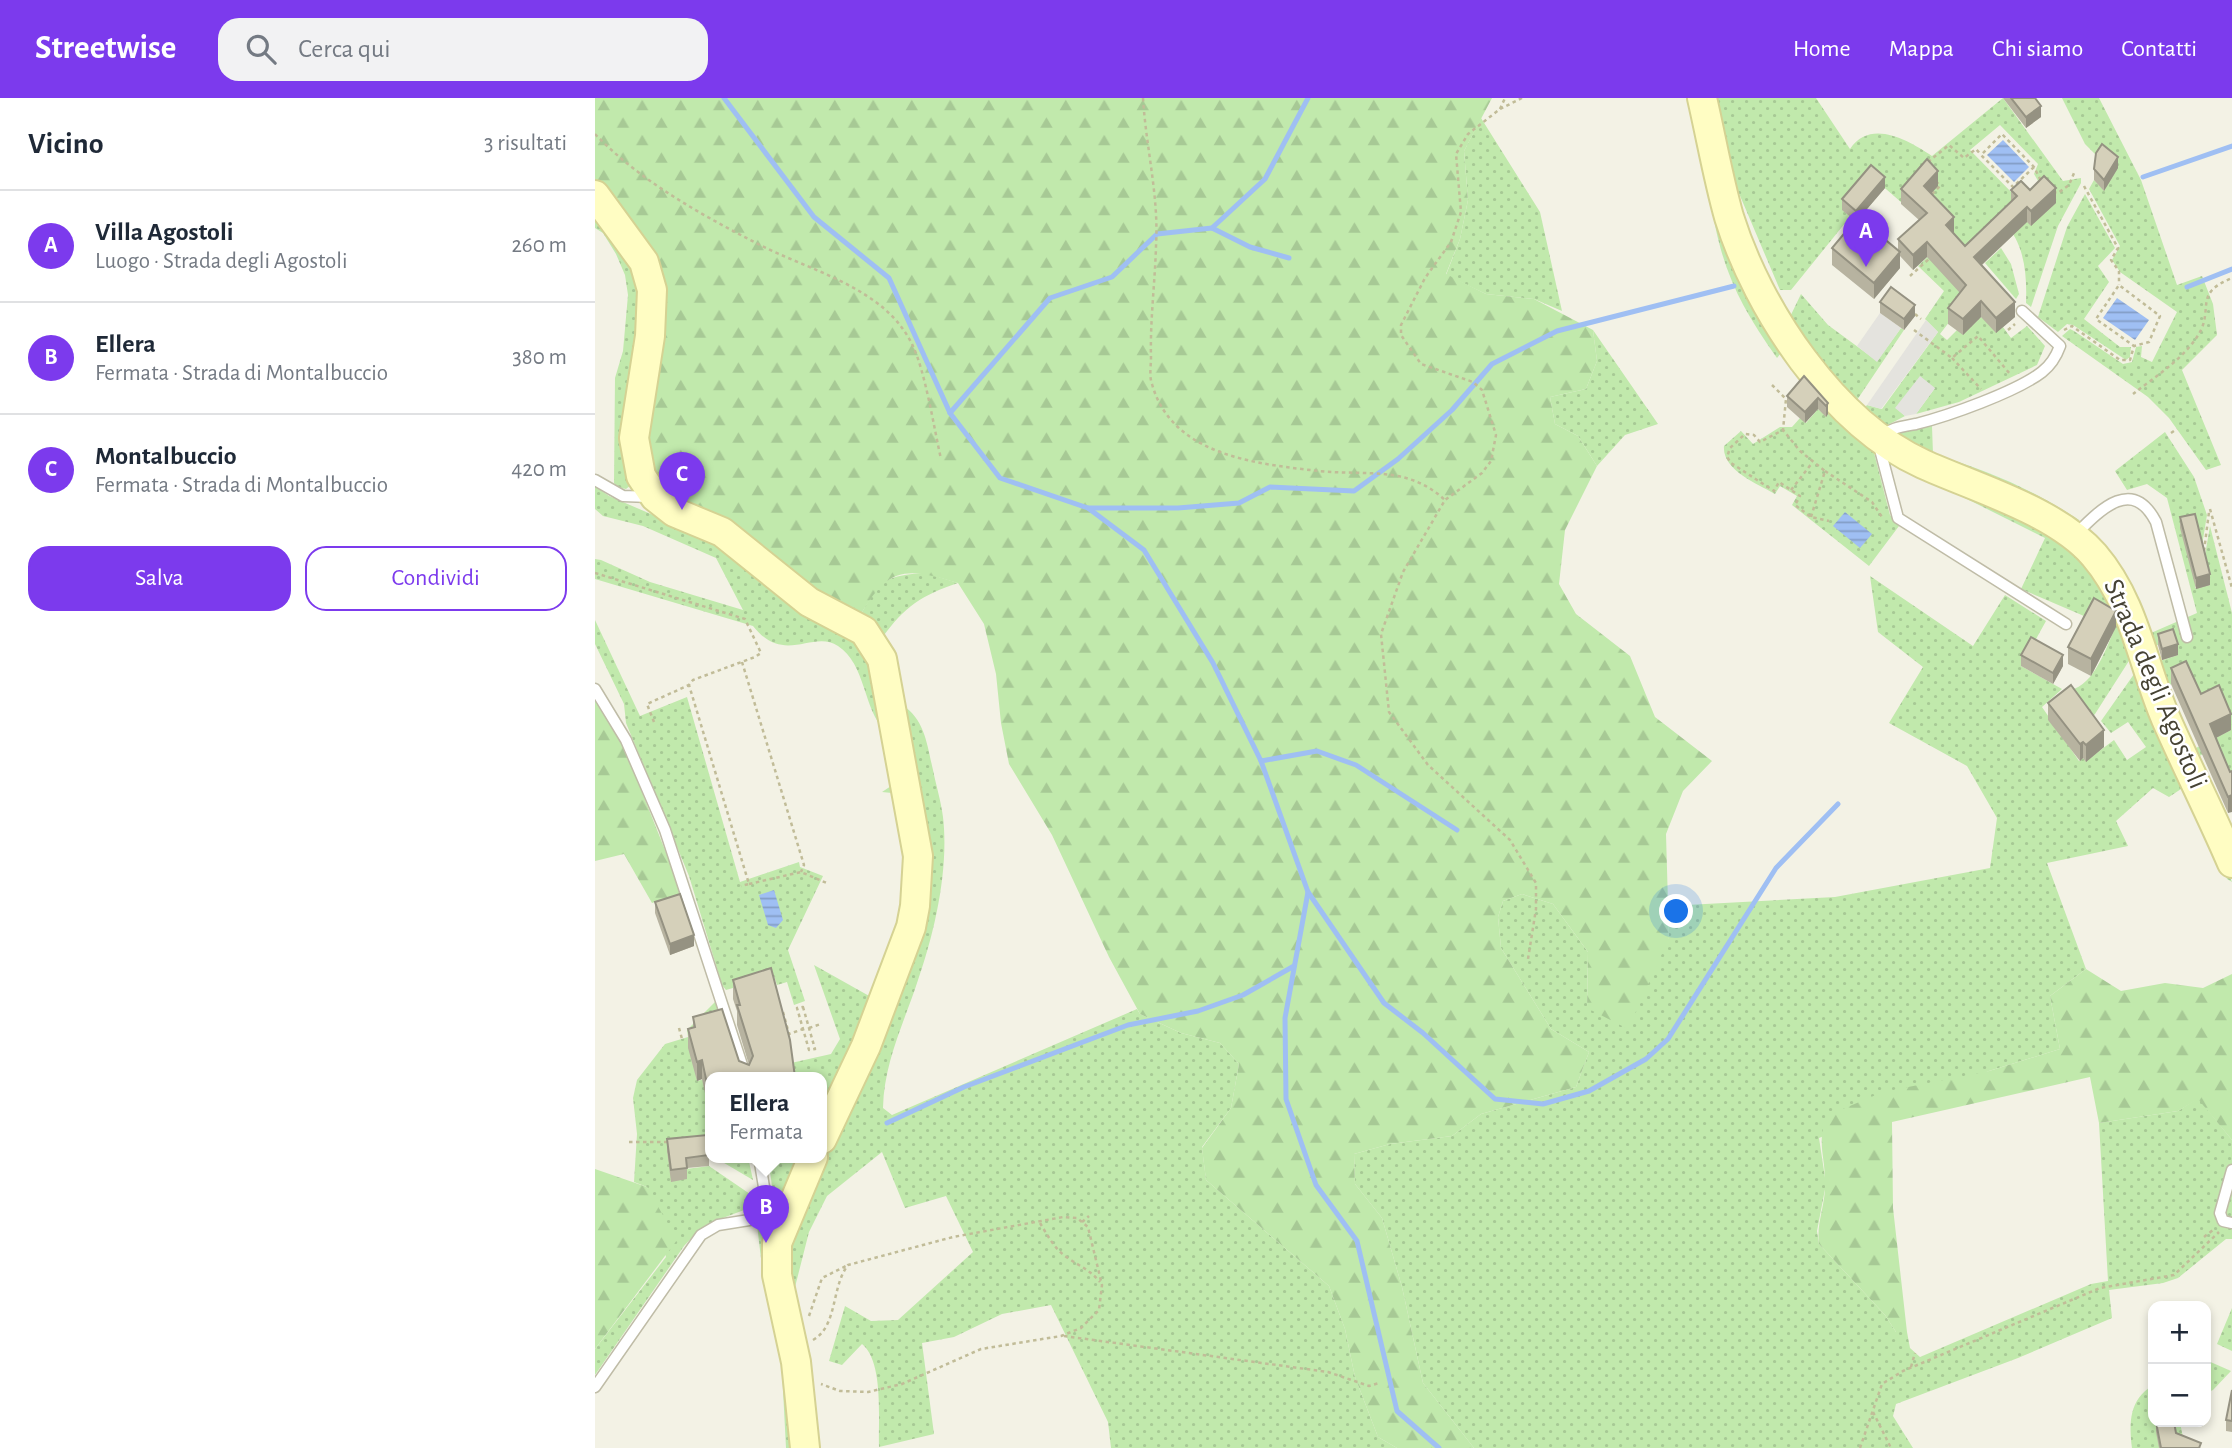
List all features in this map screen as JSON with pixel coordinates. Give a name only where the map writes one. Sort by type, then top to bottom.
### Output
[{"type":"street","name":"Strada degli Agostoli","points":[[1702,98],[1729,216],[1760,290],[1810,368],[1877,438],[1891,449],[2034,513],[2075,536],[2099,562],[2124,599],[2166,719],[2232,863]]},
{"type":"street","points":[[595,195],[627,235],[644,262],[652,290],[650,336],[634,438],[642,476],[655,497],[674,512],[722,532],[801,596],[864,631],[882,659],[918,856],[915,906],[911,927],[866,1046],[827,1128]]},
{"type":"street","points":[[805,1448],[798,1377],[800,1334],[777,1275],[772,1230],[810,1163]]},
{"type":"lane","points":[[2022,311],[2060,346],[2055,360],[2043,372],[1989,397],[1914,424],[1892,427],[1877,438],[1898,518],[2066,624]]},
{"type":"lane","points":[[595,480],[623,496],[655,497]]},
{"type":"lane","points":[[2075,536],[2098,513],[2121,499],[2137,500],[2148,508],[2156,522],[2187,637]]},
{"type":"lane","points":[[595,689],[626,740],[665,830],[744,1072]]},
{"type":"lane","points":[[595,1387],[701,1235],[718,1225],[772,1230],[760,1163]]},
{"type":"lane","points":[[2231,1223],[2223,1221],[2220,1213],[2232,1170]]},
{"type":"path","points":[[1143,98],[1157,202],[1150,322],[1151,383],[1170,421],[1200,445],[1259,464],[1352,475],[1406,476],[1427,484],[1445,499]]},
{"type":"path","points":[[1500,109],[1504,98]]},
{"type":"path","points":[[1522,98],[1500,109],[1468,134],[1456,154],[1461,212],[1458,222],[1451,242],[1425,278],[1401,324],[1401,335],[1421,364],[1473,382],[1482,390],[1496,435],[1491,461],[1482,473],[1445,499],[1403,572],[1381,634],[1389,712],[1428,765],[1510,840],[1536,883],[1536,909],[1528,959]]},
{"type":"path","points":[[595,134],[637,174],[759,245],[840,282],[871,300],[896,320],[913,345],[941,458]]},
{"type":"path","points":[[1981,155],[2002,134],[2034,167],[2047,189],[2058,193],[2069,185],[2074,173]]},
{"type":"path","points":[[1922,166],[1949,145],[1964,158],[1976,149],[2013,187],[2034,167]]},
{"type":"path","points":[[1926,200],[1940,186],[1934,179]]},
{"type":"path","points":[[2084,186],[2117,247],[2111,260],[2119,271],[2119,285],[2097,319],[2134,346]]},
{"type":"path","points":[[1910,276],[1936,253]]},
{"type":"path","points":[[2133,394],[2193,344],[2203,326],[2204,301],[2220,282],[2232,278]]},
{"type":"path","points":[[2119,285],[2160,316],[2149,342],[2134,346]]},
{"type":"path","points":[[1912,312],[1921,319]]},
{"type":"path","points":[[2061,334],[2072,326],[2123,362],[2133,358],[2134,346]]},
{"type":"path","points":[[1914,330],[1952,358],[1989,397]]},
{"type":"path","points":[[1952,358],[1977,336],[2019,385]]},
{"type":"path","points":[[1772,385],[1786,399],[1783,430],[1812,463],[1872,502],[1884,519]]},
{"type":"path","points":[[2171,433],[2177,429]]},
{"type":"path","points":[[1783,430],[1760,442],[1754,435],[1745,433],[1730,448],[1727,457],[1731,463],[1774,491],[1779,482],[1800,496],[1795,505],[1811,517],[1829,521]]},
{"type":"path","points":[[1791,490],[1812,463]]},
{"type":"path","points":[[1811,517],[1825,471]]},
{"type":"path","points":[[2203,556],[2210,509],[2232,588]]},
{"type":"path","points":[[595,573],[745,619],[761,653],[693,680],[689,685],[647,705],[654,722]]},
{"type":"path","points":[[742,662],[804,865],[801,872]]},
{"type":"path","points":[[689,685],[749,884]]},
{"type":"path","points":[[741,886],[801,872],[829,884]]},
{"type":"path","points":[[803,1007],[815,1049],[809,1050],[803,1029],[797,1008],[803,1007]]},
{"type":"path","points":[[782,1010],[789,1034],[803,1029]]},
{"type":"path","points":[[809,1028],[821,1024]]},
{"type":"path","points":[[679,1028],[682,1039]]},
{"type":"path","points":[[629,1142],[678,1141]]},
{"type":"path","points":[[1082,1222],[1089,1216]]},
{"type":"path","points":[[798,1377],[840,1391],[868,1392],[902,1384],[981,1349],[1061,1336],[1081,1328],[1099,1310],[1102,1285],[1088,1227],[1077,1218],[1063,1217],[953,1237],[848,1265],[833,1270],[822,1278],[800,1334],[803,1346],[818,1337],[829,1323],[835,1293],[848,1265]]},
{"type":"path","points":[[1040,1223],[1054,1246],[1067,1258],[1091,1270],[1102,1285]]},
{"type":"path","points":[[1860,1448],[1882,1384],[1911,1367],[2100,1288],[2174,1275],[2231,1223]]},
{"type":"path","points":[[2099,1283],[2100,1288]]},
{"type":"path","points":[[1061,1336],[1328,1372],[1369,1386],[1380,1383]]},
{"type":"path","points":[[1911,1367],[1915,1353]]},
{"type":"path","points":[[1873,1412],[1891,1448]]},
{"type":"green space","points":[[595,98],[1492,98],[1464,151],[1468,200],[1460,239],[1446,274],[1486,294],[1534,299],[1593,330],[1597,361],[1586,389],[1550,397],[1555,424],[1578,436],[1597,466],[1565,530],[1559,584],[1576,614],[1630,656],[1655,717],[1712,761],[1683,791],[1666,834],[1669,938],[1628,1029],[1587,1008],[1588,952],[1553,904],[1522,894],[1503,901],[1498,917],[1501,948],[1551,1029],[1589,1052],[1576,1087],[1481,1114],[1452,1136],[1390,1144],[1354,1154],[1355,1184],[1382,1218],[1402,1287],[1423,1383],[1474,1448],[1397,1448],[1378,1437],[1355,1377],[1345,1329],[1329,1286],[1206,1180],[1202,1148],[1231,1108],[1239,1064],[1220,1043],[1181,1033],[1140,1014],[1109,957],[1052,835],[1009,764],[996,674],[984,624],[958,583],[925,574],[900,575],[880,588],[860,616],[801,589],[682,508],[649,469],[636,229],[595,180]]},
{"type":"green space","points":[[1715,98],[1816,98],[1850,149],[1868,135],[1879,134],[1901,139],[1932,156],[2003,98],[2063,181],[2081,178],[2081,183],[2058,226],[2031,307],[2026,303],[2021,251],[2005,224],[1975,252],[1966,300],[1940,334],[1947,340],[1957,330],[1981,317],[2003,327],[2011,338],[2027,326],[2045,346],[2037,365],[1959,402],[1916,414],[1935,388],[1896,408],[1905,416],[1880,429],[1862,411],[1867,405],[1882,409],[1938,332],[1925,319],[1944,291],[1918,266],[1954,232],[1902,203],[1871,176],[1842,209],[1850,217],[1791,290],[1780,290],[1738,191]],"holes":[[[2000,125],[2038,164],[2034,174],[2044,191],[2018,199],[1970,150]]]},
{"type":"green space","points":[[2062,98],[2099,98],[2141,180],[2177,285],[2202,276],[2213,304],[2217,335],[2182,370],[2221,465],[2206,470],[2169,418],[2148,397],[2062,336],[2070,329],[2123,364],[2132,362],[2136,347],[2142,346],[2141,357],[2152,362],[2177,312],[2120,272],[2112,260],[2120,246],[2089,189],[2094,180],[2105,190],[2100,159],[2085,144]]},
{"type":"green space","points":[[1481,118],[1540,212],[1562,311],[1534,299],[1486,294],[1446,275],[1460,239],[1468,200],[1464,151]]},
{"type":"green space","points":[[2085,194],[2115,248],[2098,266],[2109,282],[2084,319],[2120,347],[2131,347],[2130,357],[2126,360],[2073,325],[2067,324],[2058,332],[2038,317],[2067,227]]},
{"type":"green space","points":[[1711,201],[1785,348],[1777,358],[1733,284],[1720,246]]},
{"type":"green space","points":[[595,214],[618,241],[640,282],[631,485],[626,489],[617,487],[614,483],[615,378],[623,351],[628,295],[625,275],[616,254],[603,233],[595,228]]},
{"type":"green space","points":[[2001,248],[2011,264],[2019,294],[2016,299],[1985,263]]},
{"type":"green space","points":[[1801,294],[1828,325],[1877,361],[1901,328],[1904,330],[1855,403],[1788,321]]},
{"type":"green space","points":[[1593,330],[1658,424],[1625,435],[1597,466],[1578,436],[1555,424],[1550,397],[1586,389],[1597,361]]},
{"type":"green space","points":[[1836,406],[1872,445],[1890,515],[1899,526],[1869,566],[1792,505],[1797,496],[1780,486],[1775,494],[1750,480],[1734,469],[1725,455],[1724,446],[1741,431],[1753,444],[1780,427],[1792,427],[1800,418],[1806,423],[1818,409],[1826,416]]},
{"type":"green space","points":[[1932,426],[1933,454],[2009,481],[2079,520],[2063,522],[2004,491],[1913,453],[1891,439],[1899,430]]},
{"type":"green space","points":[[2165,432],[2194,477],[2207,515],[2195,588],[2210,585],[2204,561],[2210,526],[2232,613],[2232,790],[2214,750],[2199,756],[2196,748],[2231,730],[2201,710],[2185,678],[2163,688],[2157,662],[2178,655],[2172,640],[2152,647],[2144,636],[2197,613],[2167,498],[2147,484],[2127,490],[2115,471]]},
{"type":"green space","points":[[1889,459],[2028,520],[2087,559],[2134,653],[2093,716],[2070,690],[2079,687],[2093,673],[2116,626],[2094,614],[2091,619],[2021,589],[2045,538],[1893,462],[1890,467],[1903,514],[1895,500],[1888,461]]},
{"type":"green space","points":[[595,486],[609,496],[709,539],[866,650],[885,731],[872,711],[854,664],[838,646],[819,641],[798,645],[776,644],[753,626],[595,579],[595,559],[650,582],[743,610],[716,558],[643,526],[603,516],[595,509]]},
{"type":"green space","points":[[926,573],[958,583],[915,603],[882,638],[860,616],[885,582],[901,576]]},
{"type":"green space","points":[[1870,576],[1973,646],[2005,595],[2046,621],[2021,666],[2062,689],[2042,707],[2079,761],[2083,758],[2086,761],[2114,740],[2127,760],[2146,747],[2128,722],[2111,733],[2101,721],[2139,667],[2232,882],[2227,879],[2187,785],[2169,797],[2153,788],[2116,821],[2128,846],[2047,863],[2086,969],[2050,996],[2060,1049],[1989,1071],[1819,1138],[1826,1184],[1817,1231],[1819,1244],[1885,1315],[1896,1332],[1907,1332],[1910,1348],[1920,1357],[2091,1284],[2108,1281],[2099,1123],[2178,1111],[2198,1098],[2232,1140],[2232,1239],[2226,1239],[2178,1278],[2163,1283],[2109,1290],[2112,1318],[2018,1358],[1896,1404],[1893,1416],[1913,1448],[1474,1448],[1423,1383],[1402,1287],[1382,1218],[1355,1184],[1354,1154],[1390,1144],[1452,1136],[1481,1114],[1576,1087],[1589,1052],[1551,1029],[1501,948],[1498,917],[1503,901],[1522,894],[1553,904],[1588,952],[1587,1008],[1669,938],[1668,906],[1835,897],[1990,868],[1997,818],[1967,766],[1889,723],[1923,667],[1878,632]]},
{"type":"green space","points":[[595,620],[640,716],[687,697],[740,882],[799,862],[800,867],[823,876],[788,950],[805,1001],[794,1005],[787,982],[777,985],[774,976],[726,990],[722,985],[689,876],[626,723],[624,704],[595,644]]},
{"type":"green space","points":[[595,700],[623,744],[682,893],[652,903],[624,854],[595,861]]},
{"type":"green space","points":[[902,705],[916,718],[927,742],[942,811],[944,858],[935,921],[891,1059],[883,1108],[892,1115],[1137,1009],[1140,1014],[1181,1033],[1220,1043],[1239,1064],[1231,1108],[1202,1147],[1206,1180],[1329,1286],[1345,1329],[1355,1377],[1378,1437],[1397,1448],[1111,1448],[1108,1422],[1051,1305],[1002,1314],[954,1337],[922,1343],[934,1434],[879,1447],[877,1377],[869,1352],[862,1344],[842,1365],[829,1361],[845,1306],[871,1321],[898,1320],[973,1252],[946,1196],[905,1208],[882,1152],[827,1196],[809,1232],[794,1291],[788,1278],[788,1245],[821,1163],[827,1163],[827,1150],[870,1056],[913,945]]},
{"type":"green space","points":[[891,786],[897,787],[900,793],[910,856],[908,901],[858,1047],[827,1113],[827,1072],[792,1072],[791,1063],[831,1054],[840,1039],[814,965],[871,997],[884,963],[900,911],[905,857],[896,798],[892,793],[882,792]]},
{"type":"green space","points":[[2086,969],[2121,991],[2165,983],[2203,988],[2232,974],[2232,1140],[2198,1099],[2178,1111],[2099,1123],[2090,1077],[1892,1122],[1893,1208],[1907,1332],[1896,1332],[1885,1315],[1819,1244],[1825,1191],[1822,1143],[1826,1116],[1883,1092],[1989,1071],[2060,1049],[2050,996]]},
{"type":"green space","points":[[715,1002],[724,1025],[697,1081],[705,1079],[705,1158],[686,1169],[709,1166],[750,1194],[752,1207],[715,1221],[698,1231],[684,1246],[595,1375],[595,1349],[666,1257],[647,1187],[634,1182],[637,1134],[633,1098],[637,1080],[665,1044],[688,1037],[687,1030]]},
{"type":"green space","points":[[724,1163],[749,1163],[753,1180]]},
{"type":"green space","points":[[769,1163],[801,1163],[777,1210]]},
{"type":"green space","points":[[595,1169],[647,1187],[677,1240],[595,1349]]},
{"type":"green space","points":[[757,1225],[762,1233],[766,1274],[789,1357],[797,1448],[786,1448],[781,1351],[763,1275]]},
{"type":"green space","points":[[2232,1308],[2232,1351],[2217,1344]]},
{"type":"green space","points":[[2211,1362],[2231,1371],[2211,1391]]},
{"type":"green space","points":[[2148,1389],[2148,1427],[2181,1427],[2185,1448],[2132,1448],[2132,1412]]},
{"type":"shaded area","points":[[1880,313],[1901,328],[1877,362],[1857,346]]},
{"type":"shaded area","points":[[1926,320],[1938,332],[1881,409],[1867,405]]},
{"type":"shaded area","points":[[1920,376],[1935,388],[1916,414],[1905,416],[1895,408]]},
{"type":"water","points":[[2003,140],[2029,167],[2014,182],[1987,155]]},
{"type":"water","points":[[2117,298],[2149,320],[2135,340],[2103,318]]},
{"type":"water","points":[[1845,512],[1872,534],[1860,548],[1833,526]]},
{"type":"water","points":[[774,890],[783,920],[776,928],[768,925],[759,895]]},
{"type":"building","points":[[2011,98],[2035,98],[2041,106],[2026,117]]},
{"type":"building","points":[[2102,144],[2118,157],[2104,180],[2094,169],[2096,153]]},
{"type":"building","points":[[1927,159],[1938,171],[1924,186],[1954,217],[1946,225],[1965,246],[2017,196],[2011,190],[2021,181],[2030,190],[2044,176],[2056,188],[2031,211],[2027,207],[1974,257],[2015,302],[1996,318],[1981,301],[1963,319],[1948,308],[1966,285],[1927,242],[1913,255],[1898,239],[1927,213],[1901,189]]},
{"type":"building","points":[[1871,165],[1885,177],[1856,211],[1842,199]]},
{"type":"building","points":[[1858,217],[1900,252],[1874,283],[1832,248]]},
{"type":"building","points":[[1891,287],[1915,305],[1904,319],[1880,302]]},
{"type":"building","points":[[1804,376],[1828,403],[1826,406],[1818,398],[1805,412],[1787,396]]},
{"type":"building","points":[[2195,514],[2210,574],[2196,578],[2180,517]]},
{"type":"building","points":[[2094,598],[2116,611],[2091,659],[2068,647]]},
{"type":"building","points":[[2173,629],[2178,644],[2162,649],[2158,634]]},
{"type":"building","points":[[2031,637],[2063,655],[2053,673],[2021,655]]},
{"type":"building","points":[[2186,661],[2201,694],[2219,685],[2231,714],[2210,724],[2230,772],[2232,771],[2232,795],[2228,797],[2171,668]]},
{"type":"building","points":[[2071,685],[2104,730],[2086,745],[2083,742],[2080,744],[2048,703]]},
{"type":"building","points":[[680,894],[694,935],[670,944],[655,902]]},
{"type":"building","points":[[771,968],[790,1040],[794,1072],[705,1072],[705,1074],[702,1060],[697,1062],[688,1029],[695,1027],[693,1017],[722,1009],[739,1061],[749,1065],[753,1056],[737,1005],[740,1005],[733,980]]},
{"type":"building","points":[[705,1135],[705,1156],[686,1158],[687,1168],[671,1170],[667,1139]]},
{"type":"building","points":[[2232,1390],[2232,1421],[2226,1420]]},
{"type":"building","points":[[2157,1427],[2175,1427],[2176,1433],[2201,1443],[2199,1448],[2161,1448]]},
{"type":"waterway","points":[[724,98],[814,217],[889,278],[950,413],[1000,478],[1088,508],[1144,550],[1213,663],[1261,761],[1308,892],[1285,1018],[1286,1099],[1316,1185],[1357,1241],[1397,1411],[1439,1448]]},
{"type":"waterway","points":[[950,413],[1050,298],[1112,277],[1157,234],[1212,228],[1265,179],[1308,98]]},
{"type":"waterway","points":[[2143,177],[2232,146]]},
{"type":"waterway","points":[[1212,228],[1250,247],[1289,258]]},
{"type":"waterway","points":[[2187,287],[2232,269]]},
{"type":"waterway","points":[[1088,508],[1178,508],[1239,503],[1270,487],[1354,491],[1398,459],[1452,410],[1492,364],[1557,331],[1734,286]]},
{"type":"waterway","points":[[1261,761],[1317,751],[1356,765],[1457,830]]},
{"type":"waterway","points":[[1308,892],[1384,1003],[1423,1033],[1495,1099],[1543,1104],[1589,1091],[1646,1059],[1668,1039],[1776,868],[1838,804]]},
{"type":"waterway","points":[[887,1123],[964,1087],[1128,1025],[1198,1011],[1243,995],[1294,966]]},
{"type":"place","name":"Villa Agostoli","points":[[1866,267]]},
{"type":"place","name":"Montalbuccio","points":[[682,510]]},
{"type":"place","name":"Ellera","points":[[766,1243]]}]
